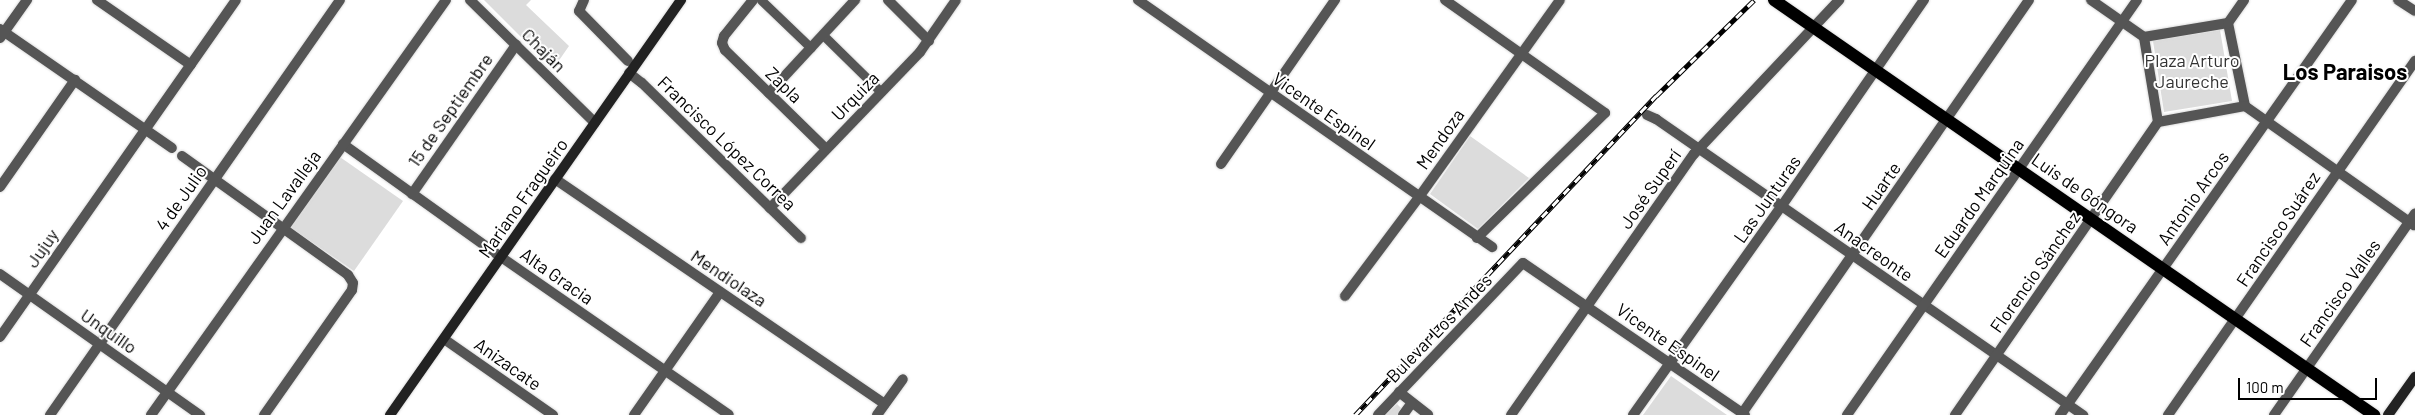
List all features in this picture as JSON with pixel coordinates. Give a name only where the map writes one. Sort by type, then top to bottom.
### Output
[{"type":"main road","name":"Mariano Fragueiro","points":[[390,415],[681,0]]},
{"type":"main road","name":"Luis de Góngora","points":[[1774,0],[1877,69],[2374,415]]},
{"type":"main road","points":[[2388,415],[2415,377]]},
{"type":"street","points":[[27,0],[2,33],[172,148]]},
{"type":"street","points":[[97,0],[191,65]]},
{"type":"street","name":"4 de Julio","points":[[50,415],[340,0]]},
{"type":"street","name":"Juan Lavalleja","points":[[151,415],[446,0]]},
{"type":"street","name":"Chaján","points":[[470,0],[595,123]]},
{"type":"street","points":[[584,0],[580,11],[628,62]]},
{"type":"street","name":"Zapla","points":[[753,0],[724,36],[722,43],[725,50],[826,149]]},
{"type":"street","points":[[761,0],[811,48]]},
{"type":"street","points":[[769,93],[855,0]]},
{"type":"street","points":[[888,0],[928,41]]},
{"type":"street","name":"Urquiza","points":[[770,208],[928,41],[956,0]]},
{"type":"street","name":"Vicente Espinel","points":[[1138,0],[1492,247]]},
{"type":"street","points":[[1221,164],[1335,0]]},
{"type":"street","points":[[1445,0],[1605,112],[1477,238]]},
{"type":"street","name":"Mendoza","points":[[1345,296],[1419,197],[1560,0]]},
{"type":"street","name":"José Superí","points":[[1511,415],[1698,149],[1839,0]]},
{"type":"street","name":"Las Junturas","points":[[1634,415],[1782,207],[1924,0]]},
{"type":"street","name":"Huarte","points":[[1743,414],[2029,0]]},
{"type":"street","points":[[2091,0],[2144,37],[2158,122],[2245,106]]},
{"type":"street","name":"Eduardo Marquina","points":[[1847,415],[2137,0]]},
{"type":"street","points":[[2144,37],[2228,22],[2244,0]]},
{"type":"street","name":"Antonio Arcos","points":[[2060,415],[2352,0]]},
{"type":"street","points":[[2398,0],[2415,11]]},
{"type":"street","name":"Jujuy","points":[[0,337],[234,1]]},
{"type":"street","points":[[2228,22],[2245,106],[2337,171],[2413,220]]},
{"type":"street","points":[[823,35],[881,92]]},
{"type":"street","name":"15 de Septiembre","points":[[412,194],[516,45]]},
{"type":"street","name":"Francisco Suárez","points":[[2168,415],[2415,61]]},
{"type":"street","name":"Francisco López Correa","points":[[629,73],[801,238]]},
{"type":"street","points":[[0,187],[74,80]]},
{"type":"street","name":"Anacreonte","points":[[1647,115],[1656,119],[2083,415]]},
{"type":"street","name":"Florencio Sánchez","points":[[1954,415],[2158,122]]},
{"type":"street","name":"Alta Gracia","points":[[343,144],[501,257],[729,415]]},
{"type":"street","points":[[182,156],[348,274],[352,283],[352,290],[264,415]]},
{"type":"street","name":"Mendiolaza","points":[[555,179],[885,404]]},
{"type":"street","name":"Francisco Valles","points":[[2274,415],[2413,220]]},
{"type":"street","name":"Vicente Espinel","points":[[1523,263],[1743,414]]},
{"type":"street","name":"Bulevar Los Andes","points":[[1378,415],[1523,263]]},
{"type":"street","name":"Unquillo","points":[[0,274],[200,415]]},
{"type":"street","points":[[634,415],[720,292]]},
{"type":"street","name":"Anizacate","points":[[444,339],[553,415]]},
{"type":"street","points":[[877,415],[903,379]]},
{"type":"street","points":[[1399,392],[1411,404],[1428,415]]},
{"type":"street","name":"Bulevar Los Andes","points":[[1403,415],[1411,404]]},
{"type":"green space","points":[[484,0],[531,0],[526,5],[569,46],[553,69]]},
{"type":"green space","name":"Plaza Arturo Jaureche","points":[[2220,30],[2232,101],[2164,112],[2153,41]]},
{"type":"green space","points":[[1470,136],[1529,178],[1478,229],[1430,194]]},
{"type":"green space","points":[[337,155],[403,201],[354,271],[288,226]]},
{"type":"green space","points":[[1671,376],[1727,415],[1643,415]]},
{"type":"green space","points":[[1397,404],[1401,408],[1398,415],[1385,415]]},
{"type":"railway","points":[[1355,415],[1656,96],[1754,0]]},
{"type":"district","name":"Los Paraisos","points":[[2345,72]]}]
